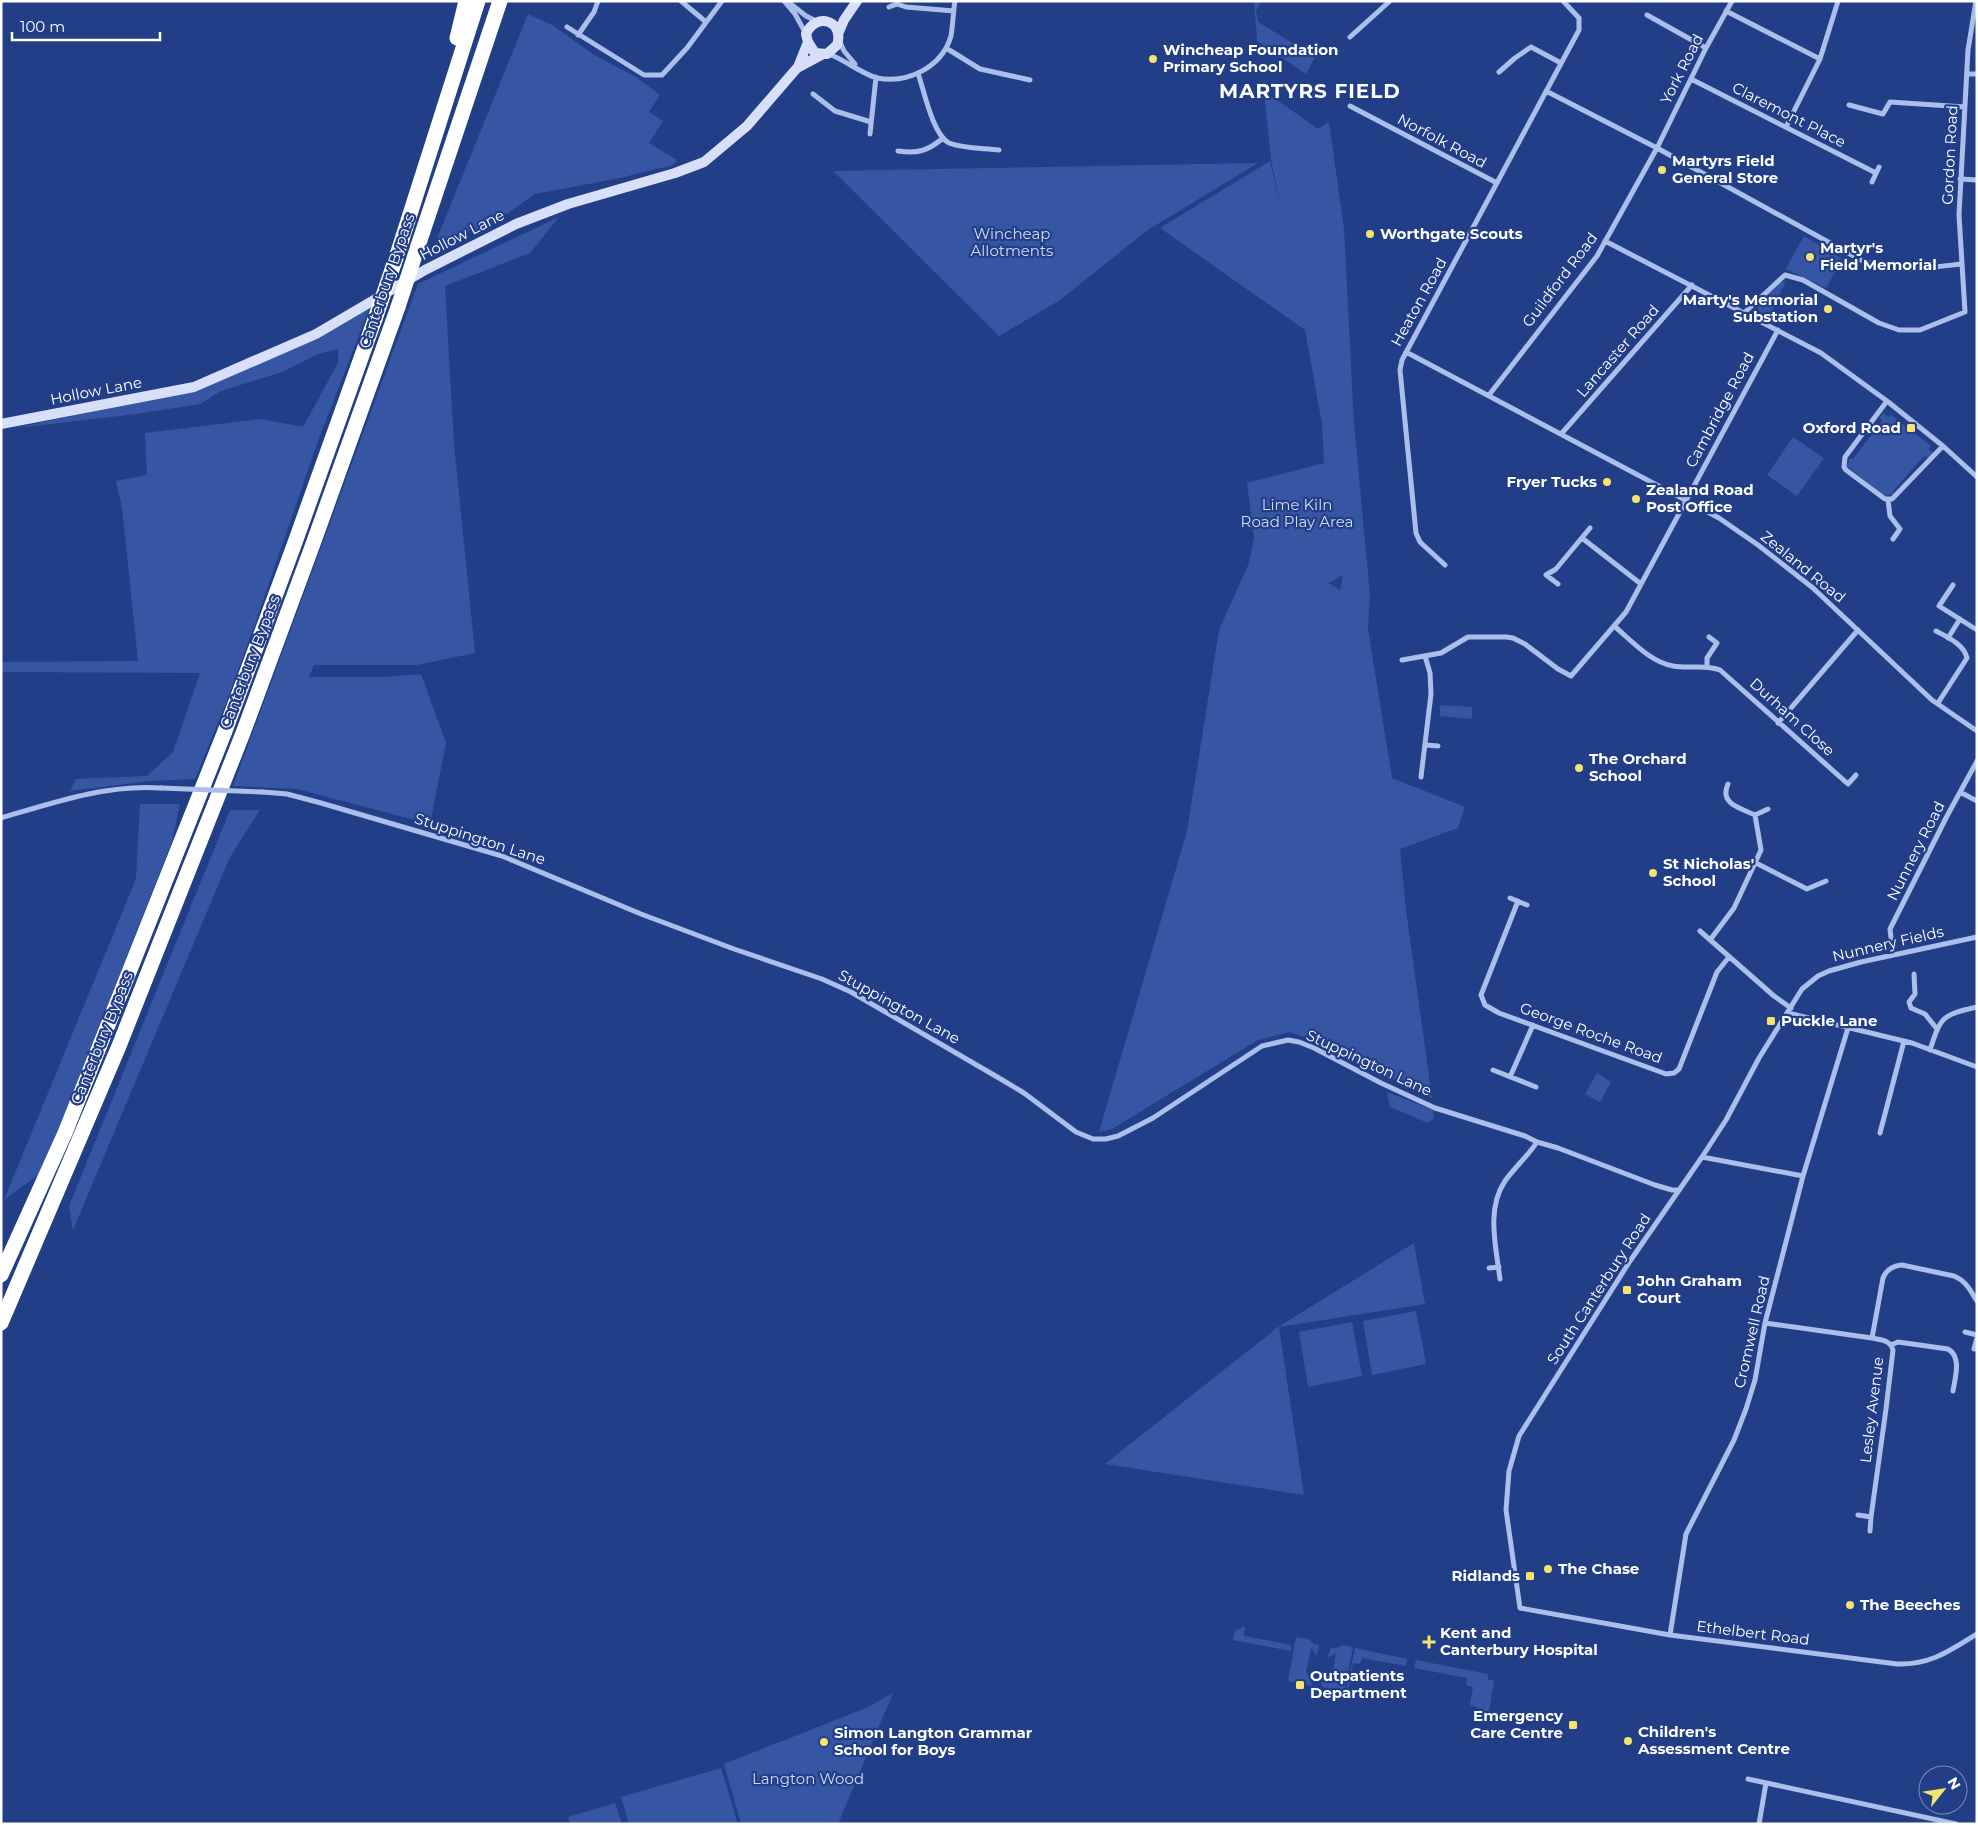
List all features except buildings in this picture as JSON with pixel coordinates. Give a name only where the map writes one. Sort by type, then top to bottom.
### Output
[{"type":"highway","name":"Canterbury Bypass","points":[[1,1323],[119,1046],[243,733],[398,307],[500,1]]},
{"type":"highway","name":"Canterbury Bypass","points":[[1,1275],[65,1133],[225,731],[293,548],[397,256],[436,134],[471,5]]},
{"type":"street","points":[[578,35],[594,12],[598,1]]},
{"type":"street","points":[[681,1],[706,22]]},
{"type":"street","points":[[567,27],[636,68],[644,75],[657,76],[662,75],[687,48],[722,1]]},
{"type":"street","points":[[786,1],[806,16],[834,26],[844,51],[863,71]]},
{"type":"street","points":[[786,1],[795,14],[814,52],[842,59],[876,77],[896,78],[918,73],[931,66],[946,48],[950,37],[954,1]]},
{"type":"street","points":[[1350,36],[1390,1]]},
{"type":"street","name":"Heaton Road","points":[[1444,565],[1420,542],[1416,533],[1400,370],[1402,360],[1580,26],[1579,18],[1562,1]]},
{"type":"street","name":"York Road","points":[[1657,148],[1690,79],[1732,1]]},
{"type":"street","points":[[1786,127],[1820,58],[1838,1]]},
{"type":"street","name":"Gordon Road","points":[[1744,313],[1785,274],[1803,280],[1878,323],[1899,330],[1920,330],[1965,312],[1959,215],[1960,179],[1970,36],[1976,1]]},
{"type":"street","name":"Hollow Lane","points":[[1,424],[194,387],[316,334],[425,270],[516,224],[568,204],[675,174],[704,162],[747,126],[797,68],[811,26],[838,17],[854,4]]},
{"type":"street","name":"Hollow Lane","points":[[797,68],[825,54],[837,45],[839,36],[854,4]]},
{"type":"street","points":[[889,7],[897,4],[906,7],[954,11]]},
{"type":"street","points":[[1726,11],[1820,58]]},
{"type":"street","points":[[1647,15],[1706,48]]},
{"type":"street","points":[[1499,72],[1531,47],[1561,63]]},
{"type":"street","points":[[946,48],[980,69],[1030,80]]},
{"type":"street","points":[[918,73],[937,130],[943,138],[961,146],[999,150]]},
{"type":"street","points":[[1967,74],[1977,74]]},
{"type":"street","points":[[870,134],[876,77]]},
{"type":"street","name":"Claremont Place","points":[[1690,79],[1876,173]]},
{"type":"street","points":[[1546,91],[1657,148],[1851,256],[1871,265],[1902,270],[1961,264]]},
{"type":"street","points":[[813,94],[835,111],[871,122]]},
{"type":"street","points":[[1849,105],[1883,114],[1890,102],[1965,107]]},
{"type":"street","name":"Norfolk Road","points":[[1350,106],[1497,183]]},
{"type":"street","points":[[898,150],[920,152],[932,147],[943,138]]},
{"type":"street","name":"Guildford Road","points":[[1489,395],[1597,256],[1657,148]]},
{"type":"street","points":[[1872,182],[1879,167]]},
{"type":"street","points":[[1960,179],[1977,180]]},
{"type":"street","points":[[1605,241],[1821,353],[1887,400],[1977,477]]},
{"type":"street","name":"Lancaster Road","points":[[1562,433],[1692,285]]},
{"type":"street","name":"Cambridge Road","points":[[1426,656],[1441,653],[1468,638],[1513,638],[1525,644],[1550,664],[1571,676],[1626,612],[1778,330]]},
{"type":"street","name":"Zealand Road","points":[[1406,352],[1720,518],[1813,588],[1900,670],[1938,703],[1977,731]]},
{"type":"street","points":[[1887,400],[1845,458],[1844,467],[1888,500]]},
{"type":"street","points":[[1888,500],[1897,496],[1943,446]]},
{"type":"street","points":[[1888,500],[1890,516],[1900,529],[1893,539]]},
{"type":"street","points":[[1558,584],[1546,575],[1556,569],[1590,528]]},
{"type":"street","points":[[1582,538],[1641,584]]},
{"type":"street","points":[[1953,585],[1940,606],[1977,630]]},
{"type":"street","points":[[1948,638],[1960,619]]},
{"type":"street","name":"Durham Close","points":[[1614,626],[1646,652],[1666,664],[1682,667],[1707,667],[1720,670],[1848,784],[1856,775]]},
{"type":"street","points":[[1778,723],[1858,630]]},
{"type":"street","points":[[1936,631],[1964,651],[1966,658],[1938,703]]},
{"type":"street","points":[[1707,667],[1707,658],[1718,643],[1709,637]]},
{"type":"street","points":[[1402,660],[1426,656],[1430,673],[1431,694],[1421,777]]},
{"type":"street","points":[[1426,745],[1438,746]]},
{"type":"street","name":"Nunnery Road","points":[[1893,955],[1890,929],[1977,761]]},
{"type":"street","points":[[1728,784],[1726,798],[1730,804],[1755,815],[1768,809]]},
{"type":"street","name":"Stuppington Lane","points":[[1,818],[56,802],[114,789],[161,788],[287,794],[321,802],[502,856],[642,914],[734,949],[822,979],[851,992],[999,1078],[1024,1093],[1076,1132],[1093,1139],[1106,1139],[1118,1136],[1153,1118],[1262,1046],[1288,1040],[1299,1042],[1428,1105],[1524,1136],[1655,1185],[1679,1190]]},
{"type":"street","points":[[1960,792],[1977,801]]},
{"type":"street","points":[[1710,940],[1734,908],[1762,850],[1755,815]]},
{"type":"street","points":[[1756,863],[1806,889],[1826,881]]},
{"type":"street","points":[[1510,898],[1527,905]]},
{"type":"street","name":"George Roche Road","points":[[1518,901],[1481,995],[1482,1001],[1491,1009],[1666,1074],[1674,1073],[1679,1069],[1717,972],[1729,957]]},
{"type":"street","points":[[1700,931],[1789,1010],[1848,1028],[1904,1041],[1977,1067]]},
{"type":"street","name":"Nunnery Fields","points":[[1789,1010],[1802,989],[1818,976],[1861,962],[1977,937]]},
{"type":"street","points":[[1914,974],[1915,994],[1909,1002],[1911,1008],[1925,1014],[1937,1029]]},
{"type":"street","points":[[1930,1050],[1939,1023],[1950,1013],[1977,1006]]},
{"type":"street","name":"South Canterbury Road","points":[[1520,1608],[1506,1510],[1509,1471],[1519,1436],[1630,1261],[1726,1120],[1759,1058],[1789,1010]]},
{"type":"street","points":[[1510,1077],[1533,1025]]},
{"type":"street","name":"Cromwell Road","points":[[1670,1634],[1686,1534],[1734,1440],[1746,1409],[1755,1380],[1765,1323],[1803,1176],[1848,1028]]},
{"type":"street","points":[[1880,1133],[1904,1041]]},
{"type":"street","points":[[1493,1070],[1536,1088]]},
{"type":"street","points":[[1500,1279],[1494,1218],[1498,1195],[1504,1183],[1537,1142]]},
{"type":"street","points":[[1702,1157],[1803,1176]]},
{"type":"street","points":[[1872,1338],[1883,1278],[1885,1273],[1896,1266],[1902,1265],[1954,1276],[1967,1284],[1977,1301]]},
{"type":"street","points":[[1489,1268],[1499,1267]]},
{"type":"street","name":"Lesley Avenue","points":[[1765,1323],[1872,1338],[1891,1345],[1886,1409],[1870,1532]]},
{"type":"street","points":[[1965,1332],[1977,1336],[1974,1349]]},
{"type":"street","points":[[1891,1345],[1898,1342],[1948,1349],[1953,1352],[1956,1371],[1953,1391]]},
{"type":"street","points":[[1858,1516],[1871,1517]]},
{"type":"street","name":"Ethelbert Road","points":[[1520,1608],[1670,1634],[1897,1664],[1912,1664],[1938,1658],[1977,1634]]},
{"type":"street","points":[[1748,1779],[1956,1824]]},
{"type":"street","points":[[1759,1824],[1766,1783]]},
{"type":"green space","points":[[1254,1],[1261,1],[1256,11],[1258,22],[1315,57],[1306,74],[1257,41]]},
{"type":"green space","points":[[528,14],[554,26],[594,55],[636,77],[660,95],[649,112],[663,121],[649,143],[677,160],[673,165],[620,178],[535,194],[488,227],[476,231],[471,230],[432,251]]},
{"type":"green space","name":"Lime Kiln Road Play Area","points":[[1264,91],[1318,129],[1329,122],[1344,229],[1354,423],[1370,595],[1368,629],[1392,778],[1465,807],[1458,828],[1400,849],[1406,910],[1432,1098],[1314,1041],[1290,1032],[1258,1040],[1112,1129],[1099,1132],[1187,831],[1219,630],[1249,563],[1254,537],[1247,483],[1324,463],[1322,424],[1305,330],[1160,228],[1270,161],[1282,214],[1271,159]],"holes":[[[1315,575],[1329,583],[1343,575],[1340,590]]]},
{"type":"green space","name":"Wincheap Allotments","points":[[1258,163],[1148,230],[1060,300],[999,336],[833,171]]},
{"type":"green space","points":[[559,217],[530,253],[445,286],[454,444],[475,653],[417,665],[314,665],[309,677],[386,677],[421,674],[446,743],[430,824],[297,789],[233,786],[418,284]]},
{"type":"green space","points":[[1804,236],[1842,259],[1826,288],[1786,269]]},
{"type":"green space","points":[[1786,281],[1769,317],[1759,311],[1756,305],[1778,284]]},
{"type":"green space","points":[[371,304],[318,441],[226,703],[195,779],[149,781],[70,791],[76,779],[147,776],[173,752],[200,673],[1,672],[1,662],[138,661],[122,508],[116,481],[147,475],[145,433],[261,419],[303,427],[338,363],[338,349],[318,354],[282,372],[221,391],[200,404],[136,414],[16,428],[195,389]]},
{"type":"green space","points":[[1883,413],[1888,417],[1891,415],[1931,446],[1929,449],[1933,453],[1929,458],[1924,456],[1893,491],[1894,493],[1887,496],[1847,466],[1850,458],[1853,459],[1882,421],[1880,417]]},
{"type":"green space","points":[[1793,437],[1824,458],[1797,496],[1767,475]]},
{"type":"green space","points":[[1440,705],[1472,707],[1472,719],[1440,716]]},
{"type":"green space","points":[[140,804],[180,804],[172,842],[41,1173],[4,1200],[136,879]]},
{"type":"green space","points":[[230,810],[260,810],[230,857],[73,1230],[69,1206]]},
{"type":"green space","points":[[1597,1073],[1611,1082],[1600,1102],[1585,1094]]},
{"type":"green space","points":[[1387,1092],[1433,1110],[1434,1118],[1428,1123],[1390,1107]]},
{"type":"green space","points":[[1414,1243],[1425,1304],[1279,1327],[1304,1495],[1105,1464],[1278,1327]]},
{"type":"green space","points":[[1416,1311],[1426,1364],[1372,1375],[1363,1321]]},
{"type":"green space","points":[[1352,1322],[1362,1376],[1308,1387],[1299,1332]]},
{"type":"green space","points":[[1245,1627],[1244,1636],[1291,1645],[1291,1651],[1233,1640],[1235,1631]]},
{"type":"green space","points":[[1296,1637],[1309,1639],[1314,1644],[1319,1645],[1317,1656],[1311,1648],[1306,1672],[1312,1681],[1311,1686],[1288,1681]]},
{"type":"green space","points":[[1342,1645],[1353,1647],[1344,1692],[1322,1687],[1322,1682],[1332,1676],[1336,1653],[1327,1658],[1331,1648]]},
{"type":"green space","points":[[1355,1648],[1407,1659],[1406,1666],[1362,1658],[1360,1664],[1353,1663],[1348,1692],[1346,1692]]},
{"type":"green space","points":[[1416,1660],[1488,1674],[1488,1679],[1494,1681],[1488,1718],[1475,1716],[1477,1707],[1470,1705],[1473,1687],[1466,1685],[1467,1678],[1414,1668]]},
{"type":"green space","name":"Langton Wood","points":[[893,1693],[838,1824],[741,1824],[724,1764],[866,1708]]},
{"type":"green space","points":[[721,1768],[738,1824],[629,1824],[621,1797]]},
{"type":"green space","points":[[615,1803],[622,1824],[570,1824],[568,1817]]},
{"type":"place","name":"Wincheap Foundation Primary School","points":[[1153,59]]},
{"type":"place","name":"Martyrs Field General Store","points":[[1662,170]]},
{"type":"place","name":"Worthgate Scouts","points":[[1370,234]]},
{"type":"place","name":"Martyr's Field Memorial","points":[[1810,257]]},
{"type":"place","name":"Marty's Memorial Substation","points":[[1828,309]]},
{"type":"place","name":"Oxford Road","points":[[1911,428]]},
{"type":"place","name":"Fryer Tucks","points":[[1607,482]]},
{"type":"place","name":"Zealand Road Post Office","points":[[1636,499]]},
{"type":"place","name":"The Orchard School","points":[[1579,768]]},
{"type":"place","name":"St Nicholas' School","points":[[1653,873]]},
{"type":"place","name":"Puckle Lane","points":[[1771,1021]]},
{"type":"place","name":"John Graham Court","points":[[1627,1290]]},
{"type":"place","name":"The Chase","points":[[1548,1569]]},
{"type":"place","name":"Ridlands","points":[[1530,1576]]},
{"type":"place","name":"The Beeches","points":[[1850,1605]]},
{"type":"place","name":"Kent and Canterbury Hospital","points":[[1429,1642]]},
{"type":"place","name":"Outpatients Department","points":[[1300,1685]]},
{"type":"place","name":"Emergency Care Centre","points":[[1573,1725]]},
{"type":"place","name":"Children's Assessment Centre","points":[[1628,1741]]},
{"type":"place","name":"Simon Langton Grammar School for Boys","points":[[824,1742]]},
{"type":"district","name":"MARTYRS FIELD","points":[[1310,91]]}]
